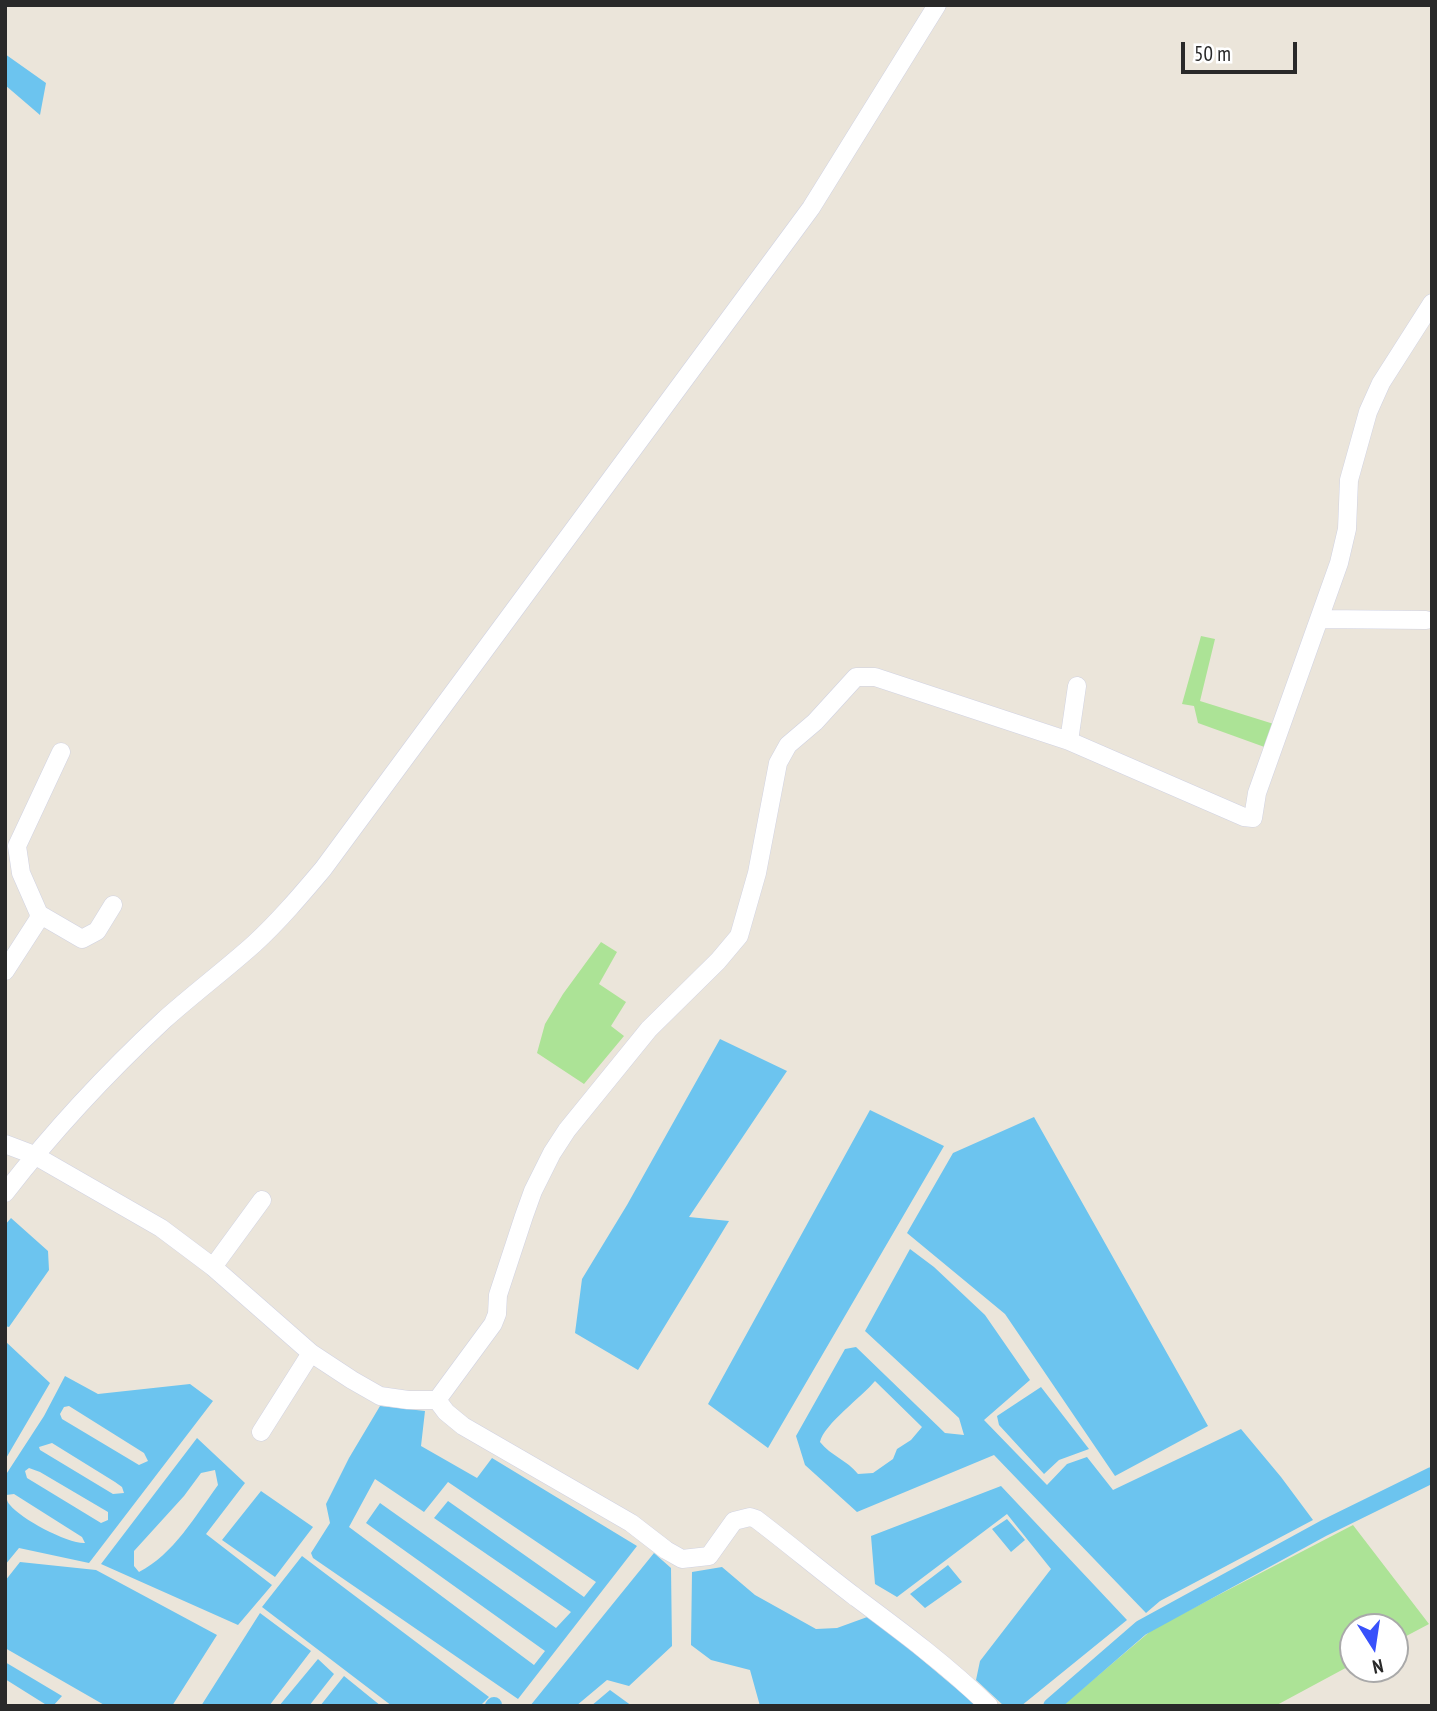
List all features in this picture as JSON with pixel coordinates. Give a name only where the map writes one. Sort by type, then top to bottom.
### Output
[{"type":"street","points":[[5,1194],[34,1155],[95,1086],[166,1019],[255,943],[301,897],[323,869],[811,208],[937,5]]},
{"type":"street","points":[[437,1400],[493,1324],[497,1314],[498,1295],[524,1216],[552,1153],[575,1120],[649,1029],[718,961],[739,936],[757,873],[778,764],[788,745],[815,722],[850,681],[866,676],[1069,741],[1244,817],[1254,818],[1257,793],[1339,563],[1347,529],[1349,480],[1368,412],[1381,383],[1432,303]]},
{"type":"street","points":[[1321,619],[1426,620]]},
{"type":"street","points":[[1069,741],[1077,686]]},
{"type":"street","points":[[5,971],[38,920],[39,914],[21,873],[17,846],[61,752]]},
{"type":"street","points":[[39,914],[82,939],[97,931],[113,905]]},
{"type":"street","points":[[5,1144],[34,1155],[161,1228],[213,1267],[311,1353],[380,1396],[437,1400]]},
{"type":"street","points":[[213,1267],[262,1200]]},
{"type":"street","points":[[261,1432],[311,1353]]},
{"type":"street","points":[[437,1400],[446,1412],[463,1426],[631,1522],[666,1550],[682,1559],[709,1556],[734,1521],[757,1518],[884,1616],[989,1706]]},
{"type":"green space","points":[[1201,636],[1215,639],[1200,701],[1277,725],[1270,749],[1198,723],[1194,706],[1182,704]]},
{"type":"green space","points":[[601,942],[617,952],[599,984],[626,1002],[611,1026],[624,1036],[584,1084],[537,1053],[545,1024]]},
{"type":"green space","points":[[1353,1525],[1429,1624],[1409,1635],[1409,1613],[1339,1613],[1339,1672],[1275,1706],[1062,1706],[1153,1629]]},
{"type":"water","points":[[5,54],[46,83],[40,115],[5,85]]},
{"type":"water","points":[[720,1039],[787,1071],[689,1217],[729,1221],[638,1370],[575,1333],[582,1279],[627,1205]]},
{"type":"water","points":[[870,1110],[944,1146],[768,1448],[708,1404]]},
{"type":"water","points":[[1034,1117],[1208,1426],[1115,1476],[1005,1314],[907,1233],[953,1153]]},
{"type":"water","points":[[11,1218],[48,1251],[49,1270],[9,1327],[5,1326],[5,1225]]},
{"type":"water","points":[[910,1249],[934,1267],[985,1315],[1030,1380],[984,1420],[1047,1485],[1067,1464],[1087,1457],[1113,1490],[1241,1429],[1313,1520],[1160,1601],[1146,1613],[994,1455],[857,1512],[805,1465],[796,1436],[845,1349],[856,1347],[945,1433],[964,1435],[959,1418],[865,1331]],"holes":[[[875,1381],[922,1427],[911,1440],[897,1449],[893,1459],[873,1473],[858,1474],[820,1442],[828,1427]]]},
{"type":"water","points":[[5,1341],[50,1383],[5,1460]]},
{"type":"water","points":[[65,1376],[98,1394],[190,1384],[213,1401],[89,1563],[19,1548],[5,1565],[5,1476],[44,1416]],"holes":[[[69,1406],[144,1453],[148,1461],[139,1465],[62,1419],[60,1414],[64,1407]],[[52,1443],[115,1482],[122,1487],[124,1493],[113,1494],[39,1447]],[[29,1468],[40,1472],[108,1512],[108,1520],[101,1523],[27,1478],[25,1471]],[[14,1494],[82,1537],[85,1543],[57,1535],[34,1523],[16,1511],[6,1495]]]},
{"type":"water","points":[[1041,1387],[1089,1449],[1059,1460],[1044,1474],[999,1425],[997,1416]]},
{"type":"water","points":[[380,1406],[425,1411],[421,1446],[477,1478],[492,1458],[637,1546],[518,1699],[313,1558],[311,1553],[330,1523],[326,1504]],"holes":[[[375,1479],[424,1512],[448,1482],[596,1582],[584,1597],[448,1501],[434,1518],[571,1612],[556,1628],[380,1503],[366,1523],[545,1651],[534,1665],[349,1527]]]},
{"type":"water","points":[[197,1438],[245,1483],[206,1534],[272,1585],[238,1625],[101,1564]],"holes":[[[215,1470],[218,1485],[173,1545],[139,1572],[134,1566],[134,1551],[201,1473]]]},
{"type":"water","points":[[1001,1486],[1127,1620],[1021,1706],[1004,1706],[976,1680],[980,1661],[1051,1569],[1007,1514],[897,1597],[875,1584],[871,1536]]},
{"type":"water","points":[[261,1491],[313,1527],[275,1577],[222,1540]]},
{"type":"water","points":[[1007,1519],[1025,1540],[1011,1552],[992,1529]]},
{"type":"water","points":[[654,1553],[671,1568],[672,1646],[629,1686],[607,1680],[576,1706],[530,1706]]},
{"type":"water","points":[[302,1556],[489,1697],[480,1706],[392,1706],[262,1607]]},
{"type":"water","points":[[20,1562],[96,1570],[217,1635],[172,1706],[106,1706],[5,1648],[5,1581]]},
{"type":"water","points":[[948,1565],[962,1582],[925,1608],[910,1594]]},
{"type":"water","points":[[722,1567],[755,1595],[816,1629],[837,1628],[870,1616],[977,1706],[760,1706],[750,1670],[711,1660],[691,1645],[692,1572]]},
{"type":"water","points":[[260,1613],[311,1651],[269,1706],[201,1706]]},
{"type":"water","points":[[318,1659],[334,1674],[309,1706],[279,1706]]},
{"type":"water","points":[[5,1662],[62,1696],[53,1706],[48,1706],[5,1679]]},
{"type":"water","points":[[344,1676],[381,1706],[320,1706]]},
{"type":"water","points":[[610,1690],[632,1706],[591,1706]]},
{"type":"waterway","points":[[1051,1706],[1141,1628],[1324,1528],[1432,1475]]}]
